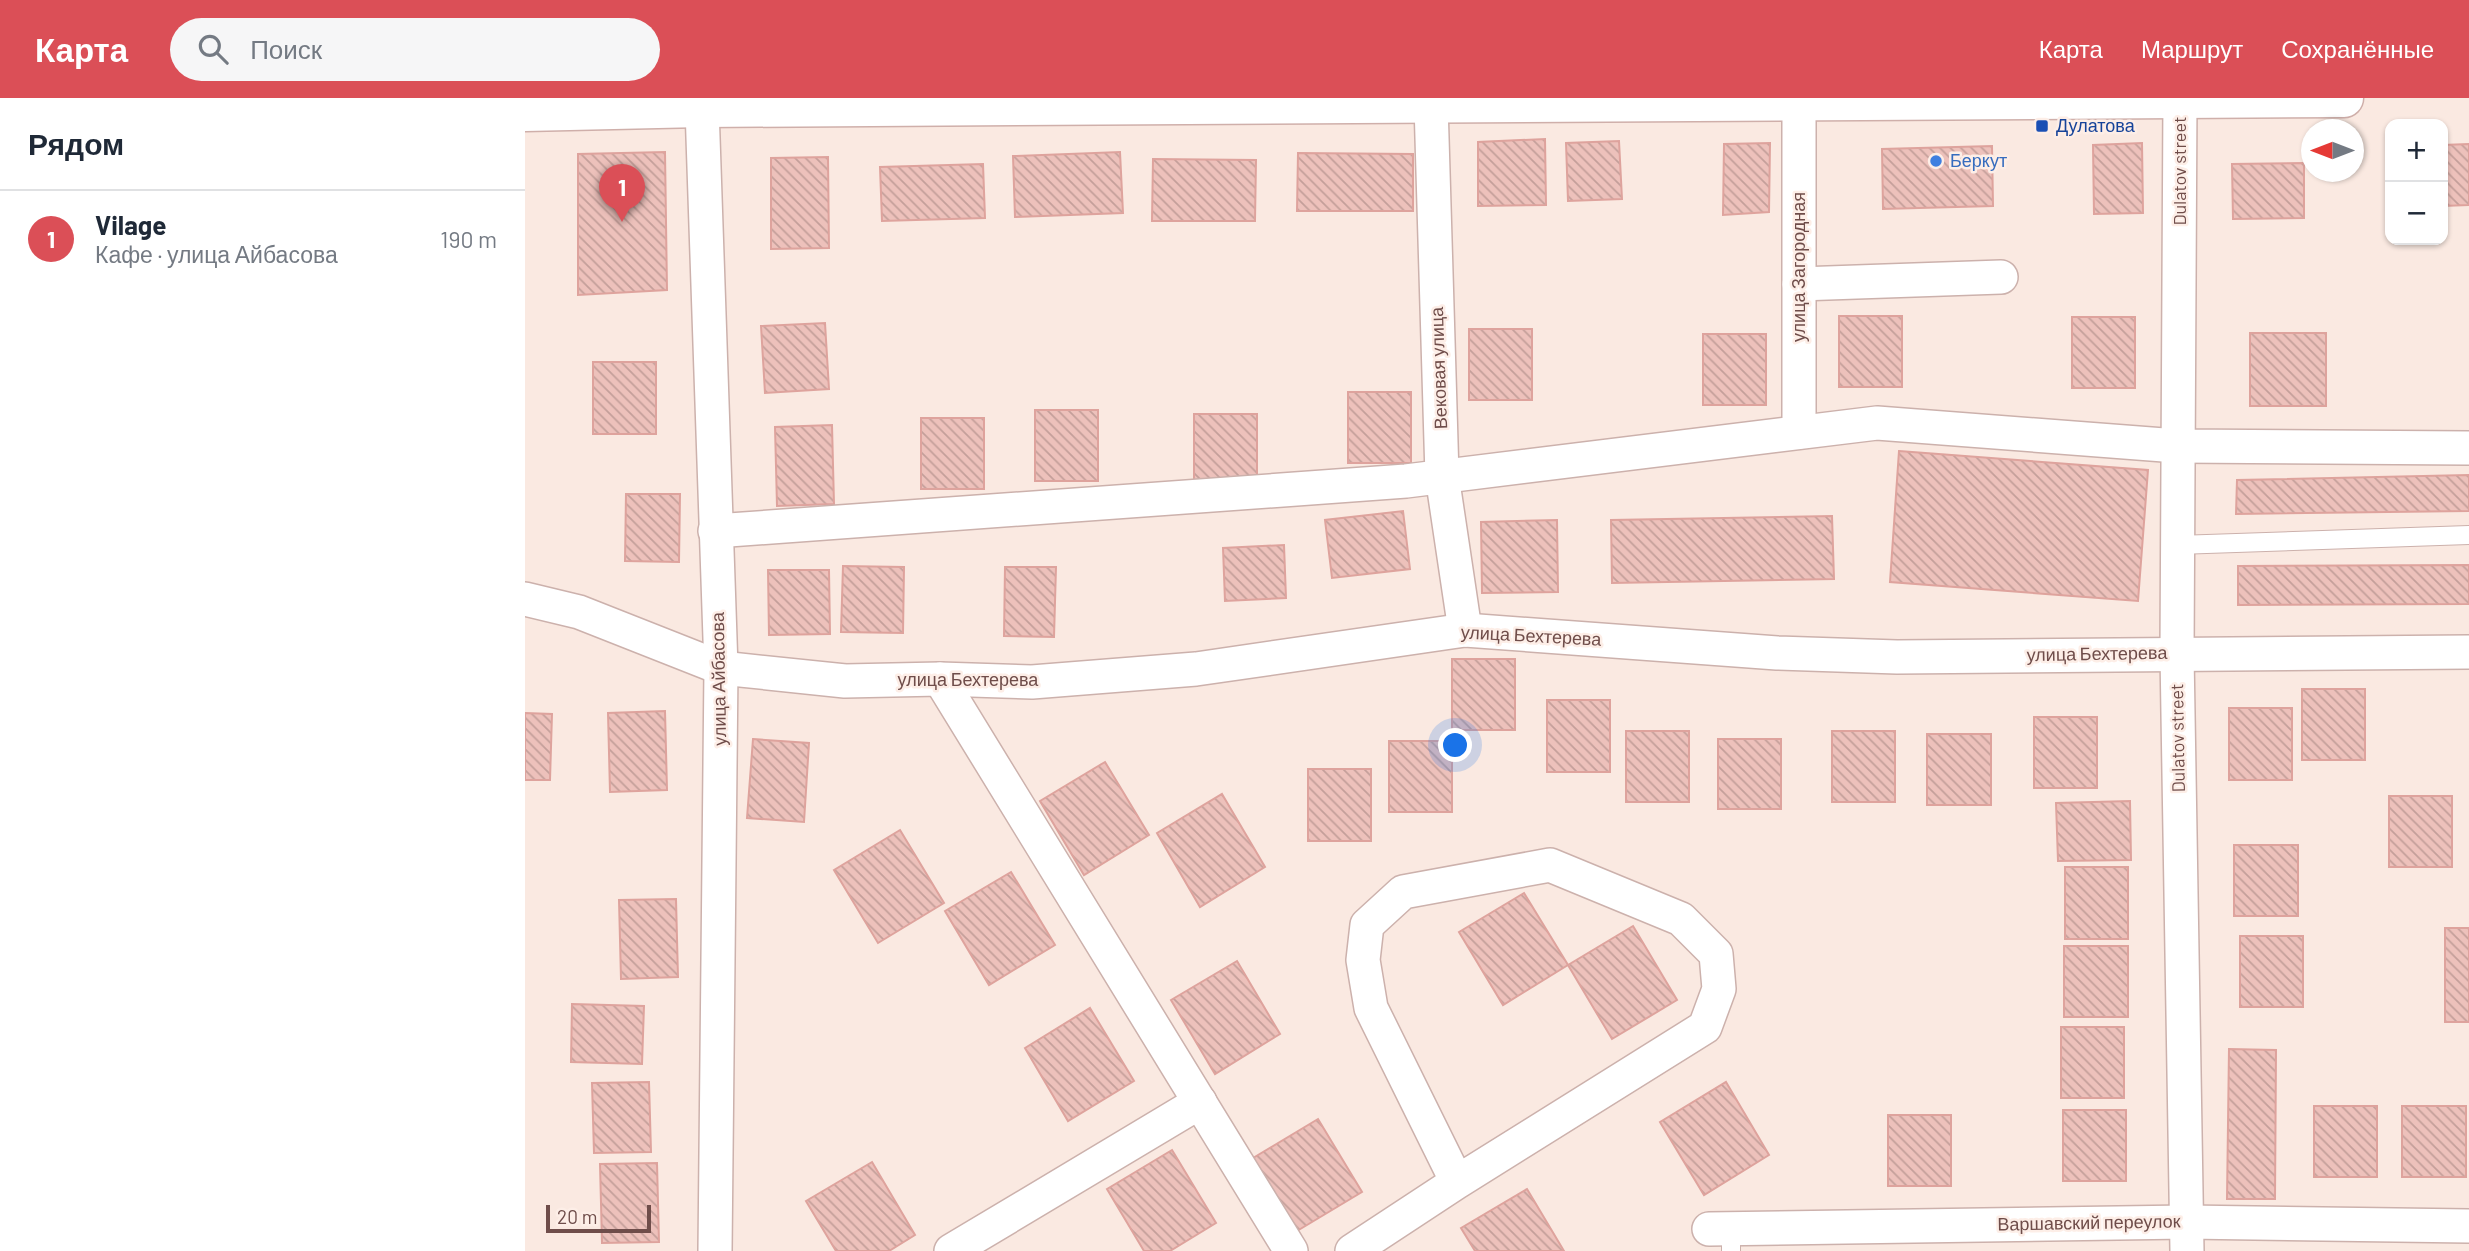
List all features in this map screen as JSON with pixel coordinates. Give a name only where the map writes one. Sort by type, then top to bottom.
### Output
[{"type":"street","points":[[525,112],[702,108],[2344,98]]},
{"type":"street","name":"Dulatov street","points":[[2180,99],[2177,653],[2187,1237]]},
{"type":"street","name":"улица Загородная","points":[[1799,103],[1799,432]]},
{"type":"street","name":"Вековая улица","points":[[1431,104],[1443,476],[1465,630]]},
{"type":"street","name":"улица Айбасова","points":[[702,108],[721,668],[715,1251]]},
{"type":"street","points":[[1799,284],[2001,277]]},
{"type":"street","points":[[715,531],[1086,506],[1443,476],[1877,423],[2177,446],[2469,448]]},
{"type":"street","name":"улица Бехтерева","points":[[525,598],[579,612],[721,668],[845,681],[940,679],[1032,682],[1196,669],[1465,630],[1777,653],[1896,657],[2469,652]]},
{"type":"street","points":[[940,679],[1291,1251]]},
{"type":"street","points":[[1352,1251],[1705,1027],[1719,989],[1716,954],[1681,919],[1551,865],[1403,892],[1367,925],[1363,960],[1371,1008],[1457,1182]]},
{"type":"street","points":[[951,1251],[1200,1102]]},
{"type":"street","name":"Варшавский переулок","points":[[1723,1236],[2187,1237],[2469,1226]]},
{"type":"lane","points":[[2177,545],[2469,535]]},
{"type":"building","points":[[1545,139],[1546,205],[1478,206],[1478,142]]},
{"type":"building","points":[[1619,141],[1622,199],[1568,201],[1566,143]]},
{"type":"building","points":[[1770,143],[1769,212],[1723,215],[1724,144]]},
{"type":"building","points":[[2142,143],[2143,213],[2094,214],[2093,145]]},
{"type":"building","points":[[2469,144],[2469,205],[2448,206],[2448,145]]},
{"type":"building","points":[[1992,146],[1993,206],[1883,209],[1882,149]]},
{"type":"building","points":[[665,152],[667,290],[578,295],[578,154]]},
{"type":"building","points":[[1120,152],[1123,213],[1015,217],[1013,156]]},
{"type":"building","points":[[1298,153],[1413,154],[1413,211],[1297,211]]},
{"type":"building","points":[[828,157],[829,248],[771,249],[771,158]]},
{"type":"building","points":[[1153,159],[1256,160],[1255,221],[1152,221]]},
{"type":"building","points":[[2301,163],[2304,218],[2233,219],[2232,164]]},
{"type":"building","points":[[983,164],[985,218],[882,221],[880,167]]},
{"type":"building","points":[[1839,316],[1902,316],[1902,387],[1839,387]]},
{"type":"building","points":[[2072,317],[2135,317],[2135,388],[2072,388]]},
{"type":"building","points":[[825,323],[829,389],[765,393],[761,326]]},
{"type":"building","points":[[1469,329],[1532,329],[1532,400],[1469,400]]},
{"type":"building","points":[[2250,333],[2326,333],[2326,406],[2250,406]]},
{"type":"building","points":[[1703,334],[1766,334],[1766,405],[1703,405]]},
{"type":"building","points":[[593,362],[656,362],[656,434],[593,434]]},
{"type":"building","points":[[1348,392],[1411,392],[1411,463],[1348,463]]},
{"type":"building","points":[[1035,410],[1098,410],[1098,481],[1035,481]]},
{"type":"building","points":[[1194,414],[1257,414],[1257,486],[1194,486]]},
{"type":"building","points":[[921,418],[984,418],[984,489],[921,489]]},
{"type":"building","points":[[832,425],[834,504],[777,506],[775,427]]},
{"type":"building","points":[[1899,451],[2148,470],[2138,601],[1890,582]]},
{"type":"building","points":[[2469,475],[2469,511],[2236,514],[2237,480]]},
{"type":"building","points":[[626,494],[680,494],[679,562],[625,561]]},
{"type":"building","points":[[1403,511],[1410,569],[1332,578],[1325,520]]},
{"type":"building","points":[[1832,516],[1834,579],[1612,583],[1611,520]]},
{"type":"building","points":[[1557,520],[1558,592],[1482,593],[1481,522]]},
{"type":"building","points":[[1284,545],[1286,598],[1225,601],[1223,548]]},
{"type":"building","points":[[2469,565],[2469,604],[2238,605],[2238,566]]},
{"type":"building","points":[[843,566],[904,567],[903,633],[841,632]]},
{"type":"building","points":[[1005,567],[1056,567],[1054,637],[1004,636]]},
{"type":"building","points":[[768,570],[829,570],[830,634],[769,635]]},
{"type":"building","points":[[1452,659],[1515,659],[1515,730],[1452,730]]},
{"type":"building","points":[[2302,689],[2365,689],[2365,760],[2302,760]]},
{"type":"building","points":[[1547,700],[1610,700],[1610,772],[1547,772]]},
{"type":"building","points":[[2229,708],[2292,708],[2292,780],[2229,780]]},
{"type":"building","points":[[665,711],[667,790],[610,792],[608,713]]},
{"type":"building","points":[[525,713],[552,714],[550,780],[525,780]]},
{"type":"building","points":[[2034,717],[2097,717],[2097,788],[2034,788]]},
{"type":"building","points":[[1626,731],[1689,731],[1689,802],[1626,802]]},
{"type":"building","points":[[1832,731],[1895,731],[1895,802],[1832,802]]},
{"type":"building","points":[[1927,734],[1991,734],[1991,805],[1927,805]]},
{"type":"building","points":[[753,739],[809,743],[804,822],[747,818]]},
{"type":"building","points":[[1718,739],[1781,739],[1781,809],[1718,809]]},
{"type":"building","points":[[1389,741],[1452,741],[1452,812],[1389,812]]},
{"type":"building","points":[[1105,762],[1149,835],[1084,875],[1040,801]]},
{"type":"building","points":[[1308,769],[1371,769],[1371,841],[1308,841]]},
{"type":"building","points":[[1222,794],[1265,867],[1200,907],[1157,833]]},
{"type":"building","points":[[2389,796],[2452,796],[2452,867],[2389,867]]},
{"type":"building","points":[[2130,801],[2131,860],[2058,861],[2056,803]]},
{"type":"building","points":[[900,830],[944,903],[878,943],[834,870]]},
{"type":"building","points":[[2234,845],[2298,845],[2298,916],[2234,916]]},
{"type":"building","points":[[2065,867],[2128,867],[2128,939],[2065,939]]},
{"type":"building","points":[[1011,872],[1055,945],[989,985],[945,911]]},
{"type":"building","points":[[1524,893],[1568,965],[1503,1005],[1459,932]]},
{"type":"building","points":[[676,899],[678,977],[621,979],[619,900]]},
{"type":"building","points":[[1633,926],[1677,1000],[1612,1039],[1568,965]]},
{"type":"building","points":[[2445,928],[2469,928],[2469,1022],[2445,1022]]},
{"type":"building","points":[[2240,936],[2303,936],[2303,1007],[2240,1007]]},
{"type":"building","points":[[2064,946],[2128,946],[2128,1017],[2064,1017]]},
{"type":"building","points":[[1237,961],[1280,1034],[1215,1074],[1171,1000]]},
{"type":"building","points":[[572,1004],[644,1006],[642,1064],[571,1062]]},
{"type":"building","points":[[1090,1008],[1134,1081],[1068,1121],[1025,1048]]},
{"type":"building","points":[[2061,1027],[2124,1027],[2124,1098],[2061,1098]]},
{"type":"building","points":[[2229,1049],[2276,1050],[2275,1199],[2227,1199]]},
{"type":"building","points":[[649,1082],[651,1152],[594,1153],[592,1083]]},
{"type":"building","points":[[1726,1082],[1769,1155],[1704,1195],[1660,1122]]},
{"type":"building","points":[[2314,1106],[2377,1106],[2377,1177],[2314,1177]]},
{"type":"building","points":[[2402,1106],[2466,1106],[2466,1177],[2402,1177]]},
{"type":"building","points":[[2063,1110],[2126,1110],[2126,1181],[2063,1181]]},
{"type":"building","points":[[1888,1115],[1951,1115],[1951,1186],[1888,1186]]},
{"type":"building","points":[[1318,1119],[1362,1192],[1297,1231],[1253,1158]]},
{"type":"building","points":[[1172,1150],[1216,1223],[1170,1251],[1144,1251],[1107,1189]]},
{"type":"building","points":[[872,1162],[915,1235],[889,1251],[836,1251],[806,1201]]},
{"type":"building","points":[[657,1163],[659,1242],[602,1243],[600,1164]]},
{"type":"building","points":[[1527,1189],[1564,1251],[1475,1251],[1461,1228]]},
{"type":"place","name":"Дулатова","points":[[2042,126]]},
{"type":"place","name":"Беркут","points":[[1936,161]]},
{"type":"place","name":"Vilage","points":[[622,222]]}]
